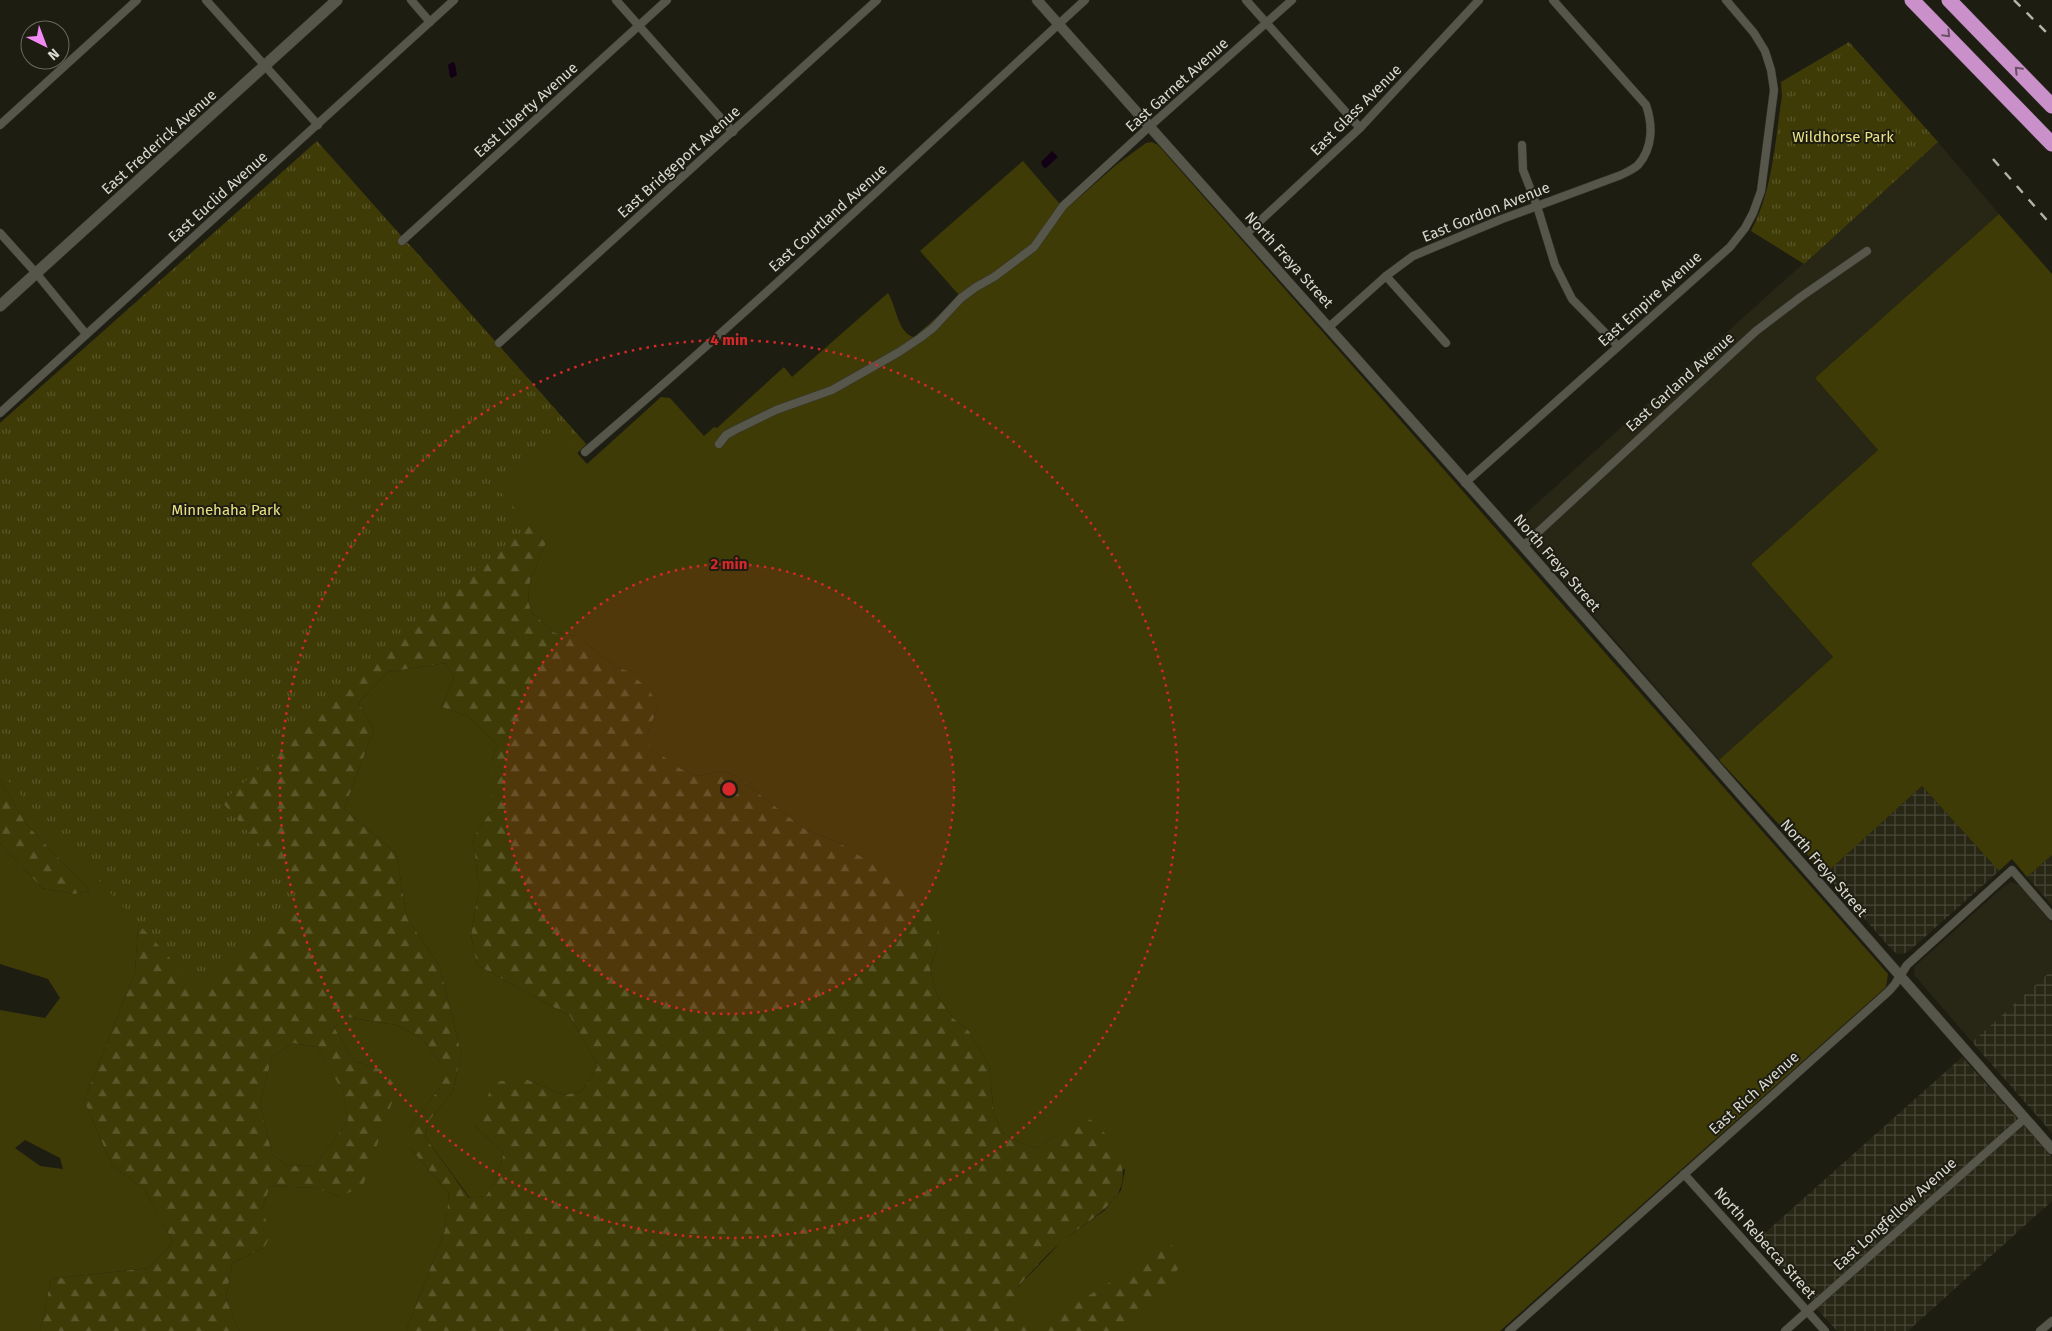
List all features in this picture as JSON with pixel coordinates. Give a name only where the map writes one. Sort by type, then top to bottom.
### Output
[{"type":"highway","points":[[1912,0],[2052,144]]},
{"type":"highway","points":[[1948,0],[2052,106]]},
{"type":"main road","name":"East Frederick Avenue","points":[[0,306],[337,0]]},
{"type":"street","points":[[0,125],[137,0]]},
{"type":"street","points":[[206,0],[318,125]]},
{"type":"street","points":[[411,0],[430,22]]},
{"type":"street","name":"East Euclid Avenue","points":[[0,413],[454,0]]},
{"type":"street","points":[[616,0],[733,132]]},
{"type":"street","name":"East Liberty Avenue","points":[[402,241],[667,0]]},
{"type":"street","name":"East Bridgeport Avenue","points":[[499,343],[877,0]]},
{"type":"street","name":"North Freya Street","points":[[1037,0],[1329,327],[2052,1150]]},
{"type":"street","name":"East Courtland Avenue","points":[[585,452],[829,237],[1085,0]]},
{"type":"street","points":[[1246,0],[1360,128]]},
{"type":"street","name":"East Garnet Avenue","points":[[719,444],[726,434],[776,410],[832,390],[899,352],[933,328],[961,298],[994,277],[1034,247],[1063,206],[1292,0]]},
{"type":"street","name":"East Glass Avenue","points":[[1246,234],[1360,128],[1480,0]]},
{"type":"street","name":"East Gordon Avenue","points":[[1329,327],[1386,276],[1413,256],[1537,206],[1621,175],[1637,166],[1645,155],[1651,140],[1651,118],[1646,106],[1553,0]]},
{"type":"street","name":"East Empire Avenue","points":[[1465,483],[1730,247],[1746,228],[1761,191],[1774,90],[1771,70],[1765,51],[1754,33],[1726,0]]},
{"type":"street","points":[[1522,145],[1523,170],[1537,206],[1555,266],[1572,299],[1618,346]]},
{"type":"street","points":[[0,233],[86,334]]},
{"type":"street","name":"East Garland Avenue","points":[[1522,546],[1756,331],[1867,251]]},
{"type":"street","points":[[1386,276],[1446,343]]},
{"type":"street","name":"East Rich Avenue","points":[[1509,1331],[1889,991],[1910,962],[2012,870],[2052,916]]},
{"type":"street","name":"East Longfellow Avenue","points":[[1785,1331],[2024,1118]]},
{"type":"street","name":"North Rebecca Street","points":[[1684,1174],[1825,1331]]},
{"type":"street","points":[[2040,1331],[2052,1321]]},
{"type":"shaded area","points":[[453,62],[457,75],[452,78],[450,77],[448,65]]},
{"type":"shaded area","points":[[1938,142],[1999,214],[1815,378],[1878,450],[1751,564],[1833,657],[1719,760],[1514,524]]},
{"type":"shaded area","points":[[1052,151],[1058,157],[1046,168],[1043,167],[1041,162]]},
{"type":"shaded area","points":[[1922,786],[1999,871],[1909,951],[1898,954],[1893,951],[1825,874]]},
{"type":"shaded area","points":[[2052,855],[2052,905],[2027,877]]},
{"type":"shaded area","points":[[2011,882],[2019,885],[2052,923],[2052,970],[1972,1042],[1915,976],[1915,966],[2003,887]]},
{"type":"shaded area","points":[[2052,970],[2052,1133],[1972,1042]]},
{"type":"shaded area","points":[[1962,1057],[2052,1157],[2052,1201],[1908,1331],[1837,1331],[1756,1241]]},
{"type":"green space","name":"Wildhorse Park","points":[[1849,42],[1938,142],[1804,264],[1751,231],[1769,182],[1782,96],[1781,82]]},
{"type":"green space","name":"Minnehaha Park","points":[[317,141],[586,444],[577,453],[560,435],[498,489],[529,525],[222,802],[304,895],[199,990],[0,772],[0,423]]},
{"type":"green space","points":[[1152,142],[1158,145],[1888,974],[1886,987],[1500,1331],[965,1331],[1015,1290],[1062,1241],[1104,1211],[1121,1190],[1125,1170],[1057,1134],[1038,1148],[1021,1143],[1004,1134],[994,1115],[989,1066],[969,1031],[954,1019],[937,996],[930,968],[938,945],[841,844],[803,828],[736,776],[722,771],[699,776],[681,769],[647,745],[647,735],[658,707],[628,671],[616,667],[577,636],[555,633],[532,613],[528,601],[530,581],[546,543],[497,489],[560,434],[587,464],[661,397],[670,398],[704,436],[714,427],[717,428],[784,367],[792,377],[888,293],[904,331],[914,337],[959,295],[920,251],[1023,161],[1065,210],[1116,165],[1146,143]]},
{"type":"green space","points":[[1999,214],[2052,274],[2052,855],[2027,877],[2012,859],[1999,871],[1922,786],[1825,874],[1719,760],[1833,657],[1751,564],[1878,450],[1815,378]]},
{"type":"green space","points":[[409,244],[586,444],[577,453],[560,435],[498,489],[546,543],[530,581],[528,601],[532,613],[555,633],[577,636],[616,667],[628,671],[650,691],[658,707],[647,735],[648,745],[681,769],[699,776],[722,771],[736,776],[803,828],[841,844],[872,864],[927,912],[939,930],[938,945],[930,968],[937,996],[954,1019],[969,1031],[989,1066],[994,1115],[1004,1134],[1021,1143],[1038,1148],[1057,1134],[1076,1116],[1087,1118],[1096,1124],[1114,1145],[1123,1172],[1121,1185],[1116,1196],[1107,1207],[1056,1246],[1015,1290],[1016,1311],[1040,1326],[1171,1244],[1183,1262],[1141,1322],[1127,1331],[406,1331],[445,1230],[449,1193],[409,1147],[409,1127],[440,1088],[440,1062],[421,1038],[396,1025],[346,1017],[334,1027],[354,1061],[383,1070],[397,1088],[363,1185],[341,1197],[315,1188],[270,1186],[262,1209],[271,1234],[264,1248],[232,1263],[226,1298],[239,1331],[40,1331],[51,1279],[149,1268],[173,1242],[145,1190],[112,1165],[84,1101],[135,972],[139,914]],"holes":[[[446,663],[454,678],[441,707],[468,716],[498,745],[491,762],[491,811],[473,838],[479,888],[471,935],[477,965],[570,1016],[598,1066],[582,1091],[565,1095],[528,1080],[500,1081],[490,1091],[475,1126],[504,1153],[496,1179],[486,1196],[469,1198],[425,1137],[428,1122],[453,1091],[461,1053],[440,967],[407,918],[396,853],[344,809],[374,729],[358,703],[388,672]],[[293,1043],[317,1047],[343,1092],[348,1121],[315,1165],[287,1166],[272,1154],[260,1104],[272,1057]]]},
{"type":"green space","points":[[446,663],[454,678],[441,707],[468,716],[498,745],[491,762],[491,811],[473,838],[479,888],[471,935],[477,965],[570,1016],[598,1066],[582,1091],[565,1095],[528,1080],[475,1126],[504,1153],[496,1179],[486,1196],[470,1198],[425,1137],[428,1122],[453,1091],[461,1053],[440,967],[407,918],[396,853],[344,809],[374,729],[358,703],[388,672]]},
{"type":"green space","points":[[0,726],[139,914],[135,972],[84,1101],[112,1165],[145,1190],[173,1242],[149,1268],[51,1279],[40,1331],[0,1331],[0,1010],[45,1018],[60,998],[48,979],[0,964],[0,843],[42,888],[74,894],[90,891],[26,824],[0,780]],"holes":[[[25,1140],[60,1158],[63,1169],[40,1166],[15,1148]]]},
{"type":"green space","points":[[0,780],[26,824],[90,891],[74,894],[42,888],[0,843]]},
{"type":"green space","points":[[345,1017],[396,1025],[421,1038],[440,1062],[440,1088],[409,1127],[409,1147],[449,1193],[445,1230],[406,1331],[239,1331],[226,1298],[232,1263],[264,1248],[262,1209],[270,1186],[315,1188],[341,1197],[383,1070],[354,1061],[334,1027]]},
{"type":"green space","points":[[293,1043],[317,1047],[343,1091],[348,1121],[315,1165],[287,1166],[272,1154],[260,1104],[272,1057]]},
{"type":"railway","points":[[2014,0],[2052,38]]},
{"type":"railway","points":[[1993,159],[2052,226]]}]
